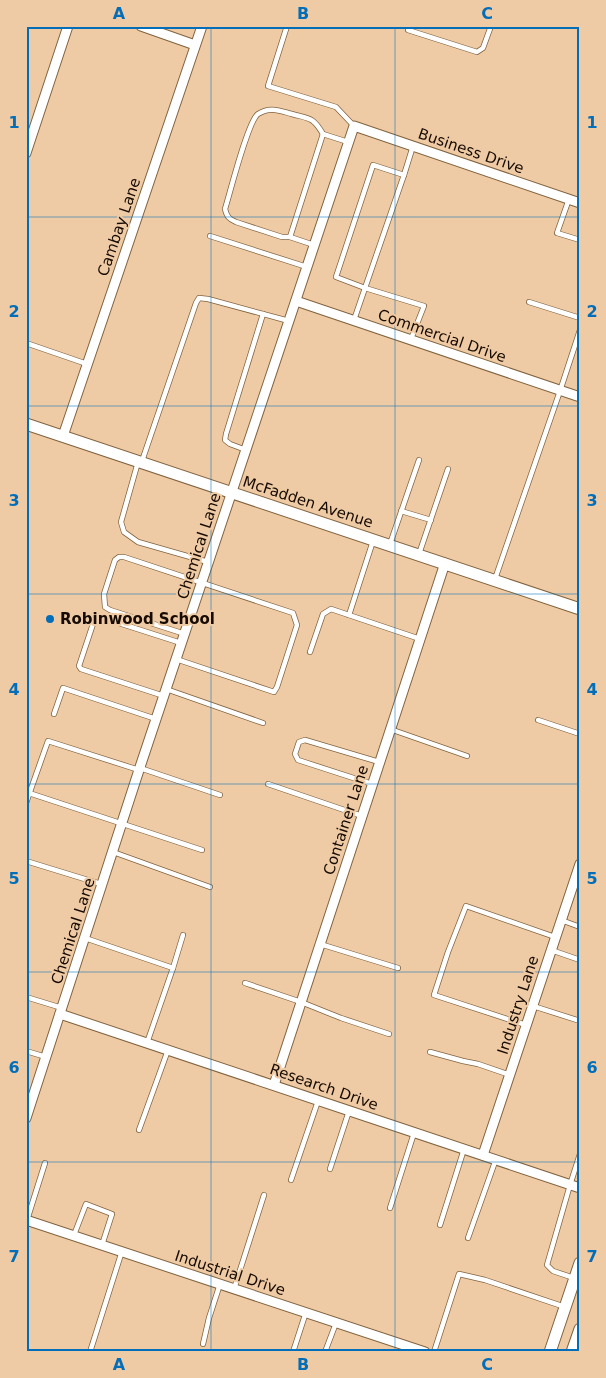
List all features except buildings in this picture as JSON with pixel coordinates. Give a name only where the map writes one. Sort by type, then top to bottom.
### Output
[{"type":"street","points":[[26,153],[68,26]]},
{"type":"street","points":[[142,26],[195,45]]},
{"type":"street","name":"Cambay Lane","points":[[63,436],[202,26]]},
{"type":"street","name":"Chemical Lane","points":[[26,1118],[139,769],[354,126]]},
{"type":"street","name":"Business Drive","points":[[354,126],[580,203]]},
{"type":"street","name":"Commercial Drive","points":[[296,300],[580,397]]},
{"type":"street","name":"McFadden Avenue","points":[[26,424],[580,608]]},
{"type":"street","name":"Container Lane","points":[[274,1085],[445,563]]},
{"type":"street","name":"Industry Lane","points":[[483,1155],[580,864]]},
{"type":"street","name":"Research Drive","points":[[61,1011],[147,1043],[580,1188]]},
{"type":"street","name":"Industrial Drive","points":[[27,1220],[425,1352]]},
{"type":"street","points":[[550,1352],[580,1263]]},
{"type":"street","points":[[572,1352],[580,1329]]},
{"type":"lane","points":[[287,26],[268,86],[336,108],[354,126]]},
{"type":"lane","points":[[408,30],[476,52],[484,48],[491,26]]},
{"type":"lane","points":[[290,237],[322,134],[317,124],[311,120],[275,109],[267,110],[257,115],[253,121],[225,209],[226,214],[229,219],[236,222],[314,245]]},
{"type":"lane","points":[[322,134],[348,142]]},
{"type":"lane","points":[[354,320],[413,146]]},
{"type":"lane","points":[[404,175],[373,165],[336,277],[424,306],[411,340]]},
{"type":"lane","points":[[569,199],[557,234],[580,240]]},
{"type":"lane","points":[[210,236],[307,267]]},
{"type":"lane","points":[[208,563],[138,542],[124,532],[121,522],[140,462],[199,298],[289,321]]},
{"type":"lane","points":[[529,302],[580,318]]},
{"type":"lane","points":[[246,450],[225,440],[263,314]]},
{"type":"lane","points":[[495,580],[580,330]]},
{"type":"lane","points":[[26,343],[88,364]]},
{"type":"lane","points":[[390,545],[419,460]]},
{"type":"lane","points":[[419,555],[448,469]]},
{"type":"lane","points":[[402,511],[431,520]]},
{"type":"lane","points":[[349,615],[374,540]]},
{"type":"lane","points":[[176,659],[274,692],[297,625],[293,612],[124,557],[119,557],[115,560],[104,594],[105,607],[185,634]]},
{"type":"lane","points":[[310,652],[323,614],[331,609],[420,639]]},
{"type":"lane","points":[[181,643],[97,616],[79,666],[81,669],[263,723]]},
{"type":"lane","points":[[54,714],[63,688],[156,719]]},
{"type":"lane","points":[[538,720],[580,734]]},
{"type":"lane","points":[[390,729],[467,756]]},
{"type":"lane","points":[[372,784],[298,760],[295,754],[299,742],[305,740],[380,762]]},
{"type":"lane","points":[[26,803],[48,741],[220,795]]},
{"type":"lane","points":[[268,784],[362,816]]},
{"type":"lane","points":[[30,792],[202,850]]},
{"type":"lane","points":[[113,852],[210,887]]},
{"type":"lane","points":[[26,861],[102,884]]},
{"type":"lane","points":[[526,1025],[434,995],[448,952],[466,906],[555,937]]},
{"type":"lane","points":[[561,920],[580,927]]},
{"type":"lane","points":[[147,1043],[173,968],[182,935]]},
{"type":"lane","points":[[85,938],[173,968]]},
{"type":"lane","points":[[320,944],[398,968]]},
{"type":"lane","points":[[551,950],[580,960]]},
{"type":"lane","points":[[245,983],[389,1034]]},
{"type":"lane","points":[[26,997],[61,1011]]},
{"type":"lane","points":[[533,1006],[580,1021]]},
{"type":"lane","points":[[139,1130],[168,1050]]},
{"type":"lane","points":[[26,1051],[46,1057]]},
{"type":"lane","points":[[430,1052],[478,1064],[510,1075]]},
{"type":"lane","points":[[291,1180],[318,1100]]},
{"type":"lane","points":[[330,1169],[350,1110]]},
{"type":"lane","points":[[390,1208],[414,1132]]},
{"type":"lane","points":[[440,1225],[464,1149]]},
{"type":"lane","points":[[575,1278],[553,1271],[547,1265],[580,1154]]},
{"type":"lane","points":[[468,1238],[496,1160]]},
{"type":"lane","points":[[27,1220],[45,1164]]},
{"type":"lane","points":[[234,1289],[264,1195]]},
{"type":"lane","points":[[74,1236],[86,1204],[112,1214],[102,1245]]},
{"type":"lane","points":[[90,1352],[122,1251]]},
{"type":"lane","points":[[434,1352],[458,1274],[485,1280],[565,1307]]},
{"type":"lane","points":[[203,1344],[220,1284]]},
{"type":"lane","points":[[294,1352],[306,1312]]},
{"type":"lane","points":[[325,1352],[336,1322]]},
{"type":"place","name":"Robinwood School","points":[[50,619]]}]
